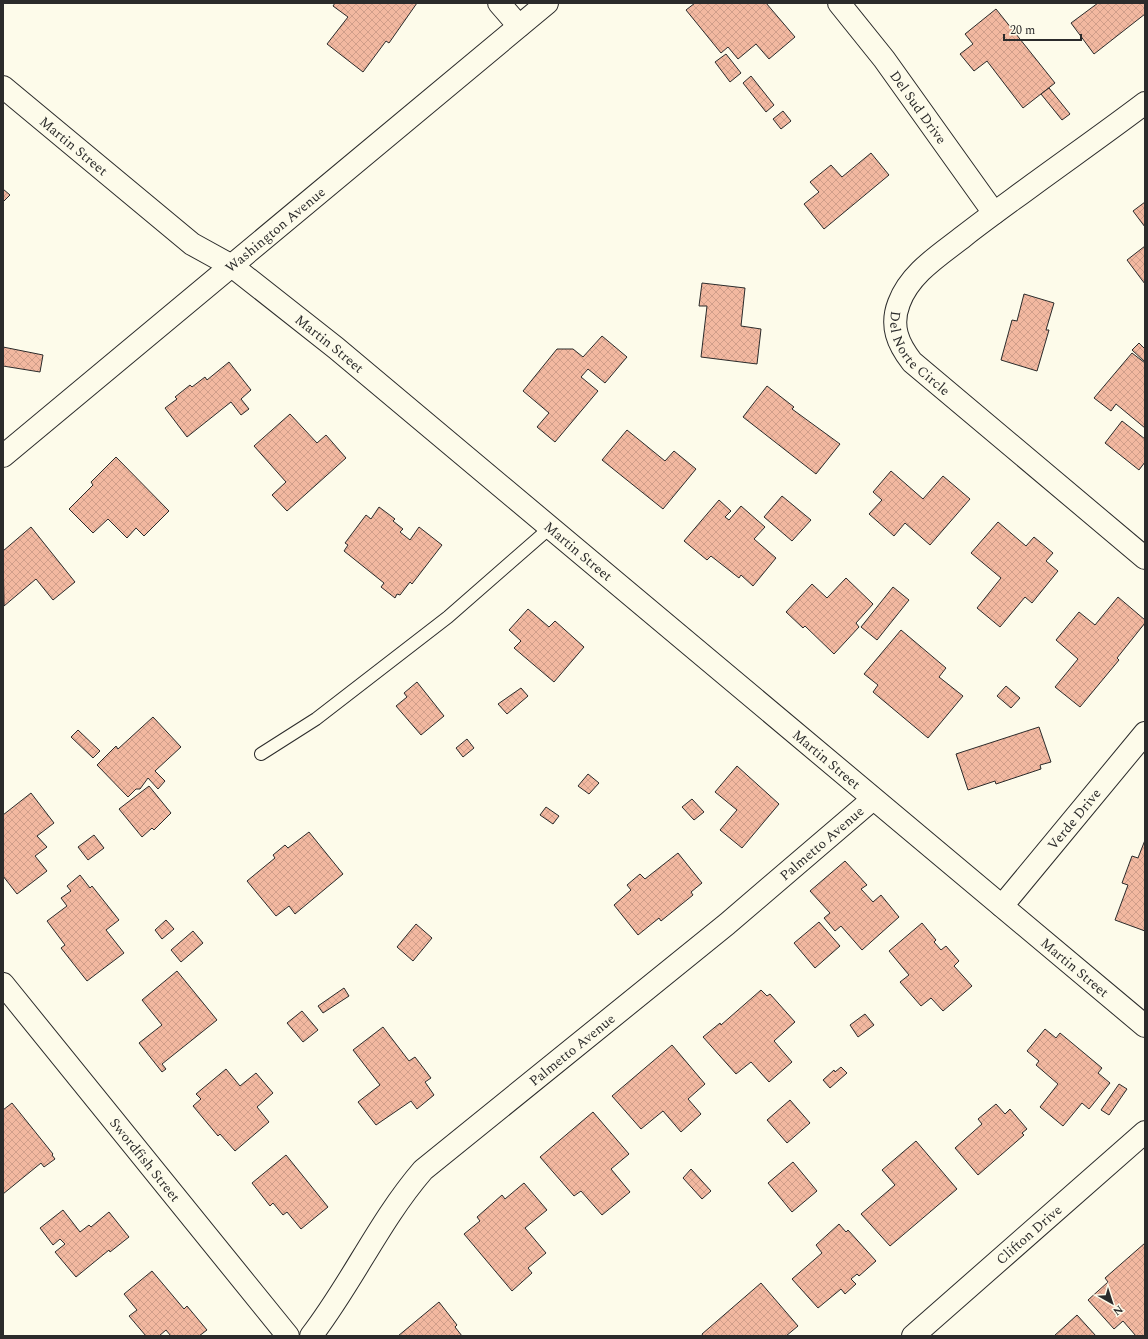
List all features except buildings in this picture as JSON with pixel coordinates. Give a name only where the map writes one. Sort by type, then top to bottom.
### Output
[{"type":"street","points":[[499,3],[519,26]]},
{"type":"street","name":"Washington Avenue","points":[[3,456],[547,3]]},
{"type":"street","name":"Del Sud Drive","points":[[839,3],[884,58],[994,213]]},
{"type":"street","name":"Martin Street","points":[[3,87],[192,244],[232,266],[336,348],[1145,1026]]},
{"type":"street","name":"Del Norte Circle","points":[[1145,103],[994,213],[929,263],[912,280],[899,303],[895,321],[895,332],[903,350],[912,362],[1145,558]]},
{"type":"street","name":"Verde Drive","points":[[1002,906],[1145,732]]},
{"type":"street","name":"Palmetto Avenue","points":[[311,1336],[330,1312],[402,1195],[423,1170],[727,924],[873,799]]},
{"type":"street","name":"Swordfish Street","points":[[3,984],[288,1336]]},
{"type":"street","name":"Clifton Drive","points":[[913,1336],[1145,1132]]},
{"type":"lane","points":[[261,754],[316,720],[448,617],[551,528]]}]
